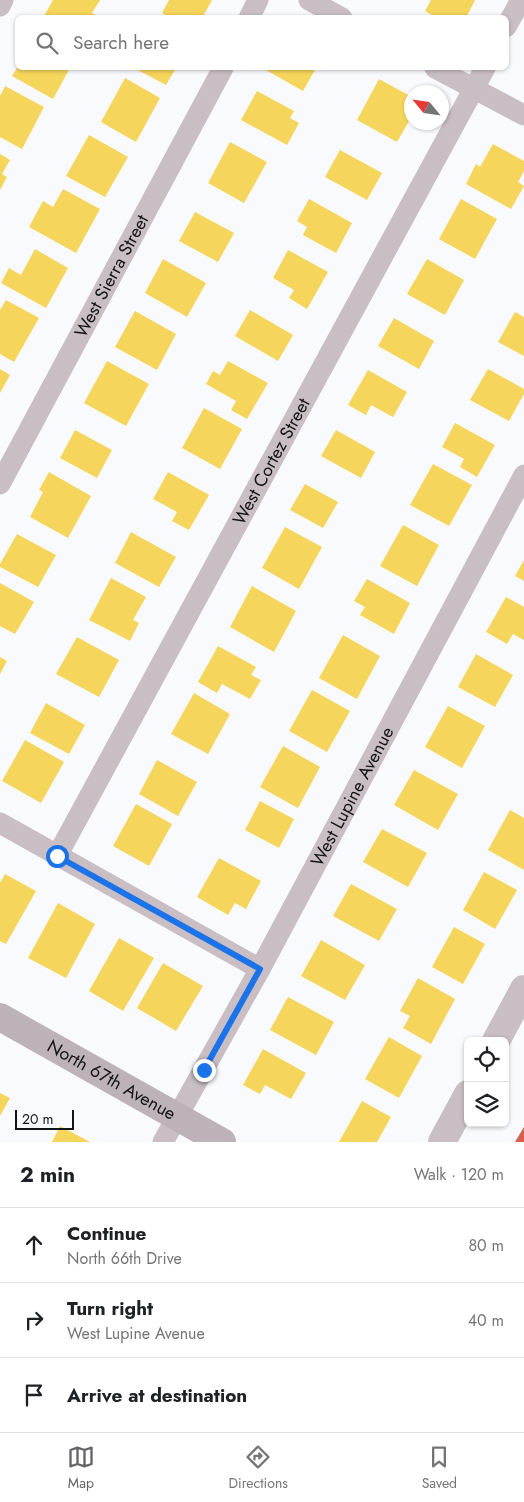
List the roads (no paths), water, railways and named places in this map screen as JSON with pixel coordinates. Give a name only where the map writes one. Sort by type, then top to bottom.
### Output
[{"type":"main road","name":"North 67th Avenue","points":[[0,1017],[222,1142]]},
{"type":"street","points":[[0,6],[3,0]]},
{"type":"street","points":[[250,15],[258,0]]},
{"type":"street","points":[[309,0],[336,15]]},
{"type":"street","points":[[509,22],[521,0]]},
{"type":"street","name":"West Sierra Street","points":[[0,484],[222,70]]},
{"type":"street","points":[[439,70],[524,115]]},
{"type":"street","name":"West Cortez Street","points":[[57,856],[484,70]]},
{"type":"street","name":"West Lupine Avenue","points":[[162,1142],[260,969],[524,475]]},
{"type":"street","points":[[0,823],[260,969]]},
{"type":"street","points":[[498,1037],[524,989]]},
{"type":"street","points":[[442,1142],[464,1101]]}]
